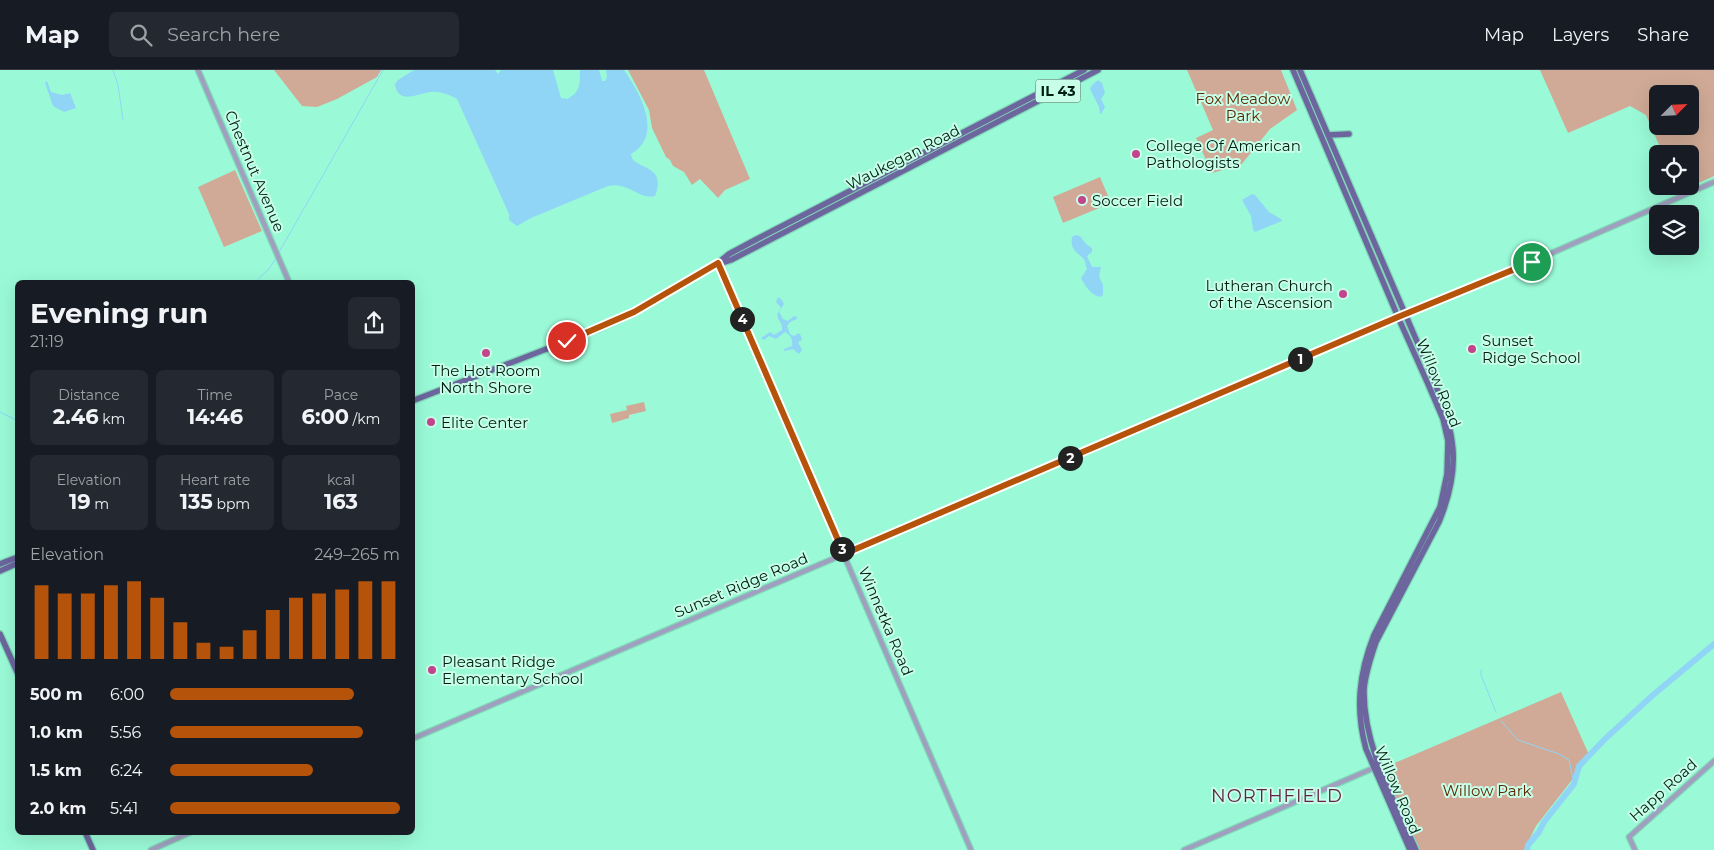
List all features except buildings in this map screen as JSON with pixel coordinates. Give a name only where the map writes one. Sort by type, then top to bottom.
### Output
[{"type":"main road","name":"Waukegan Road","points":[[942,147],[1084,70]]},
{"type":"main road","name":"Waukegan Road","points":[[415,400],[598,329],[634,312],[752,241],[1098,70]]},
{"type":"main road","name":"Willow Road","points":[[1293,70],[1443,419],[1448,441],[1445,488],[1440,507],[1374,636],[1362,669],[1359,704],[1362,734],[1366,749],[1377,766],[1416,850]]},
{"type":"main road","name":"Willow Road","points":[[1300,70],[1434,381],[1446,412],[1454,445],[1453,471],[1449,495],[1439,522],[1376,642],[1369,663],[1364,689],[1365,718],[1377,766],[1410,850]]},
{"type":"main road","points":[[1328,135],[1349,134]]},
{"type":"main road","points":[[0,564],[15,558]]},
{"type":"main road","points":[[0,571],[15,564]]},
{"type":"main road","points":[[0,634],[15,667]]},
{"type":"main road","points":[[86,835],[93,850]]},
{"type":"street","name":"Chestnut Avenue","points":[[198,70],[287,280]]},
{"type":"street","name":"Sunset Ridge Road","points":[[415,738],[1404,314],[1490,280],[1714,182]]},
{"type":"street","name":"Winnetka Road","points":[[718,263],[971,850]]},
{"type":"street","name":"Happ Road","points":[[1635,850],[1629,837],[1714,761]]},
{"type":"street","points":[[1184,850],[1377,766]]},
{"type":"street","points":[[151,850],[184,835]]},
{"type":"green space","points":[[274,70],[381,70],[377,77],[337,99],[317,107],[302,106]]},
{"type":"green space","points":[[628,70],[704,70],[750,179],[725,190],[718,198],[700,179],[692,185],[684,172],[673,166],[666,157],[652,128],[649,110]]},
{"type":"green space","name":"Fox Meadow Park","points":[[1187,70],[1281,70],[1297,110],[1270,129],[1241,165],[1212,173],[1196,138],[1213,130]]},
{"type":"green space","points":[[1540,70],[1714,70],[1714,176],[1699,183],[1699,145],[1659,145],[1655,135],[1699,135],[1699,85],[1649,85],[1649,122],[1646,115],[1630,106],[1568,133]]},
{"type":"green space","points":[[235,170],[262,231],[224,247],[198,187]]},
{"type":"green space","name":"Soccer Field","points":[[1100,177],[1111,203],[1063,223],[1053,197]]},
{"type":"green space","points":[[644,402],[646,411],[629,415],[629,418],[612,423],[610,414],[627,410],[626,406]]},
{"type":"green space","name":"Willow Park","points":[[1561,692],[1590,757],[1536,826],[1524,850],[1417,850],[1383,768]]},
{"type":"water","points":[[414,70],[495,70],[498,74],[501,70],[553,70],[561,98],[567,99],[577,91],[580,70],[599,70],[602,81],[605,81],[607,77],[606,70],[624,70],[642,102],[648,125],[646,136],[641,146],[631,154],[637,163],[653,172],[657,177],[658,185],[655,196],[643,195],[620,186],[608,186],[531,218],[517,226],[509,220],[509,214],[457,99],[434,92],[410,97],[400,95],[397,91],[395,84],[398,80]]},
{"type":"water","points":[[1098,80],[1102,83],[1105,93],[1101,99],[1105,107],[1101,114],[1090,89]]},
{"type":"water","points":[[47,81],[51,92],[62,95],[70,93],[76,108],[64,112],[53,106],[45,83]]},
{"type":"water","points":[[1252,194],[1269,212],[1282,221],[1255,232],[1251,216],[1242,200]]},
{"type":"water","points":[[1075,235],[1080,236],[1092,248],[1092,252],[1087,256],[1092,267],[1101,267],[1099,276],[1103,285],[1103,295],[1100,297],[1086,287],[1081,278],[1087,269],[1084,259],[1073,247],[1072,237]]},
{"type":"water","points":[[778,297],[784,304],[779,312],[783,319],[788,321],[794,316],[797,317],[787,326],[790,334],[794,336],[799,333],[801,336],[802,340],[798,342],[802,350],[799,354],[793,349],[784,351],[784,349],[792,346],[790,336],[785,332],[776,339],[769,336],[764,340],[761,338],[770,332],[774,335],[782,330],[778,317],[778,312],[781,308],[776,302]]},
{"type":"waterway","points":[[113,70],[118,85],[123,120]]},
{"type":"waterway","points":[[278,254],[383,70]]},
{"type":"waterway","points":[[257,280],[269,269],[276,258]]},
{"type":"waterway","points":[[0,412],[15,420]]},
{"type":"waterway","points":[[1527,850],[1528,845],[1539,832],[1544,822],[1574,784],[1579,766],[1606,738],[1653,695],[1714,644]]},
{"type":"waterway","points":[[1481,670],[1481,675],[1496,712]]},
{"type":"waterway","points":[[1501,721],[1518,740],[1559,754],[1569,760],[1574,784]]},
{"type":"place","name":"College Of American Pathologists","points":[[1136,154]]},
{"type":"place","name":"Soccer Field","points":[[1082,200]]},
{"type":"place","name":"Lutheran Church of the Ascension","points":[[1343,294]]},
{"type":"place","name":"Sunset Ridge School","points":[[1472,349]]},
{"type":"place","name":"The Hot Room North Shore","points":[[486,353]]},
{"type":"place","name":"Elite Center","points":[[431,422]]},
{"type":"place","name":"Pleasant Ridge Elementary School","points":[[432,670]]},
{"type":"district","name":"NORTHFIELD","points":[[1277,796]]},
{"type":"route","points":[[567,341],[634,312],[718,263],[844,554],[1398,317],[1532,262]]}]
